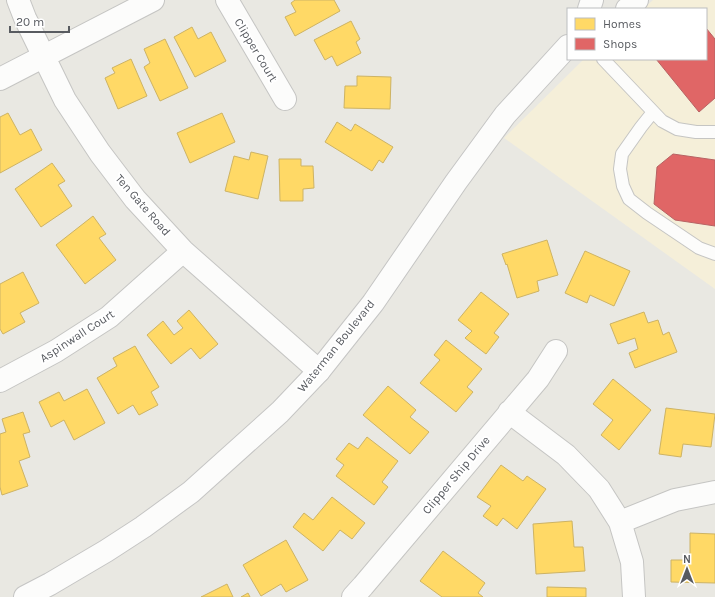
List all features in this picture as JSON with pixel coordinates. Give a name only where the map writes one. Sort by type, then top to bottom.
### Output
[{"type":"street","name":"Ten Gate Road","points":[[18,0],[25,18],[65,100],[100,153],[135,199],[183,251],[319,371]]},
{"type":"street","points":[[0,79],[44,58],[154,0]]},
{"type":"street","name":"Clipper Court","points":[[227,0],[285,99]]},
{"type":"street","points":[[628,8],[637,0]]},
{"type":"street","name":"Waterman Boulevard","points":[[25,597],[106,551],[143,527],[191,492],[280,412],[319,371],[373,302],[456,182],[505,115],[567,47]]},
{"type":"street","name":"Aspinwall Court","points":[[0,381],[56,351],[109,317],[183,251]]},
{"type":"street","name":"Clipper Ship Drive","points":[[353,597],[538,379],[556,351]]},
{"type":"street","points":[[510,412],[566,455],[599,489],[620,522],[632,562],[634,597]]},
{"type":"street","points":[[620,522],[674,500],[715,492]]},
{"type":"lane","points":[[603,60],[662,121],[677,130],[715,132]]},
{"type":"lane","points":[[653,112],[641,126],[622,154],[620,169],[623,186],[629,200],[699,248],[715,254]]},
{"type":"shaded area","points":[[653,0],[715,0],[715,289],[504,138],[583,60],[707,60],[707,8],[644,8]]},
{"type":"building: Homes","points":[[295,0],[334,0],[340,11],[295,36],[285,17],[296,12],[291,3]]},
{"type":"building: Homes","points":[[351,21],[360,39],[356,42],[361,53],[337,66],[332,56],[325,60],[314,40]]},
{"type":"building: Homes","points":[[192,27],[198,39],[211,32],[226,61],[195,77],[174,37]]},
{"type":"building: Homes","points":[[165,39],[188,88],[160,101],[144,67],[150,63],[144,49]]},
{"type":"building: Homes","points":[[131,59],[147,96],[118,109],[105,78],[115,73],[112,68]]},
{"type":"building: Homes","points":[[357,76],[391,77],[390,109],[344,108],[345,86],[357,86]]},
{"type":"building: Homes","points":[[8,113],[20,135],[31,129],[42,150],[0,173],[0,117]]},
{"type":"building: Homes","points":[[222,113],[235,142],[190,163],[177,133]]},
{"type":"building: Homes","points":[[337,122],[351,131],[355,124],[393,147],[383,163],[379,160],[372,171],[325,142]]},
{"type":"building: Homes","points":[[251,152],[268,156],[258,199],[225,191],[234,156],[249,160]]},
{"type":"building: Homes","points":[[279,159],[301,159],[301,166],[313,166],[314,188],[303,189],[303,201],[280,201]]},
{"type":"building: Homes","points":[[52,163],[65,181],[58,185],[72,206],[41,227],[15,189]]},
{"type":"building: Homes","points":[[93,216],[106,234],[99,238],[116,260],[85,284],[56,245]]},
{"type":"building: Homes","points":[[547,240],[558,275],[537,281],[539,291],[517,298],[507,264],[506,265],[502,254]]},
{"type":"building: Homes","points":[[585,251],[630,271],[614,306],[590,295],[587,303],[565,293]]},
{"type":"building: Homes","points":[[23,272],[39,303],[20,313],[25,322],[3,334],[0,329],[0,284]]},
{"type":"building: Homes","points":[[481,292],[509,314],[494,333],[499,337],[486,354],[465,338],[472,331],[458,320]]},
{"type":"building: Homes","points":[[189,310],[218,344],[200,359],[191,348],[171,364],[147,335],[163,321],[174,335],[183,328],[177,321]]},
{"type":"building: Homes","points":[[644,312],[648,323],[658,320],[663,335],[669,332],[677,352],[635,368],[629,353],[638,349],[635,338],[618,344],[610,324]]},
{"type":"building: Homes","points":[[446,340],[482,369],[467,387],[473,392],[456,412],[420,383],[440,360],[434,355]]},
{"type":"building: Homes","points":[[135,346],[159,387],[151,392],[158,405],[139,415],[133,405],[118,414],[97,378],[117,366],[113,358]]},
{"type":"building: Homes","points":[[613,379],[651,410],[619,450],[601,435],[613,420],[593,404]]},
{"type":"building: Homes","points":[[388,386],[416,410],[410,417],[429,432],[410,454],[363,415]]},
{"type":"building: Homes","points":[[87,389],[105,423],[74,440],[64,420],[51,427],[39,402],[59,392],[64,401]]},
{"type":"building: Homes","points":[[666,408],[715,414],[711,447],[683,444],[681,457],[659,454]]},
{"type":"building: Homes","points":[[23,412],[30,432],[23,434],[30,457],[19,461],[28,486],[2,495],[0,487],[0,434],[6,432],[2,419]]},
{"type":"building: Homes","points":[[367,437],[398,461],[382,482],[388,487],[374,505],[336,476],[344,465],[336,459],[349,443],[358,449]]},
{"type":"building: Homes","points":[[501,465],[523,481],[527,476],[546,489],[517,529],[503,518],[497,526],[483,516],[491,506],[477,497]]},
{"type":"building: Homes","points":[[332,497],[365,523],[352,539],[340,530],[323,551],[293,527],[304,513],[313,520]]},
{"type":"building: Homes","points":[[572,521],[574,547],[583,547],[585,571],[536,574],[533,524]]},
{"type":"building: Homes","points":[[690,533],[715,534],[715,583],[671,582],[671,560],[690,560]]},
{"type":"building: Homes","points":[[286,540],[308,580],[286,592],[281,584],[261,596],[243,565]]},
{"type":"building: Homes","points":[[443,551],[485,583],[478,593],[483,597],[442,597],[420,581]]},
{"type":"building: Homes","points":[[227,584],[233,597],[201,597]]},
{"type":"building: Homes","points":[[547,587],[586,588],[586,597],[547,597]]},
{"type":"building: Homes","points":[[248,593],[250,597],[241,597]]},
{"type":"building: Shops","points":[[707,29],[715,39],[715,98],[699,112],[657,60],[707,60]]},
{"type":"building: Shops","points":[[673,154],[715,160],[715,226],[675,220],[654,204],[657,167]]}]
